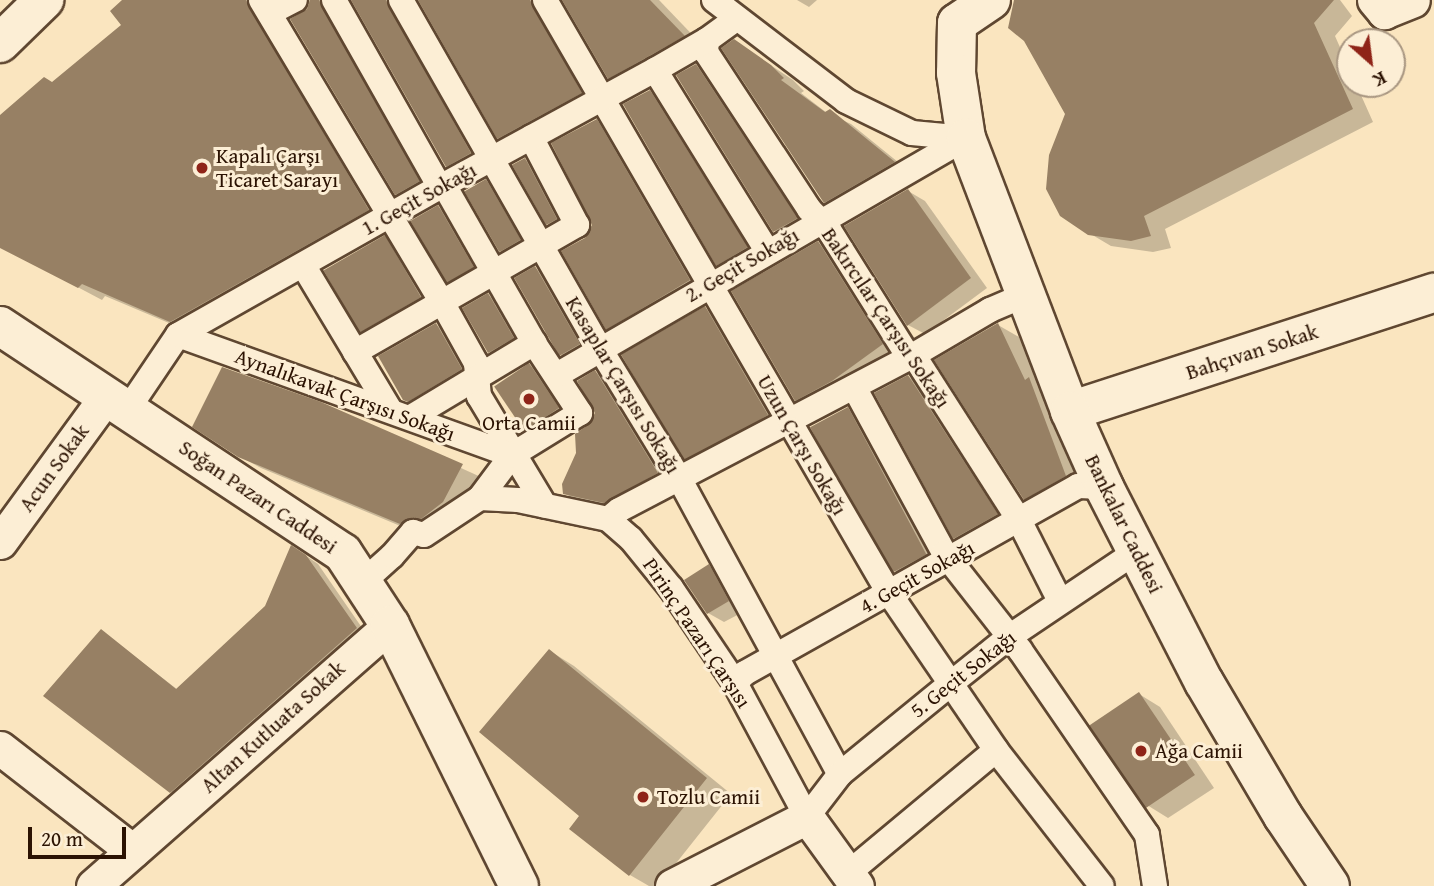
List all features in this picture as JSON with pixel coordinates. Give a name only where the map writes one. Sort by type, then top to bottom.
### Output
[{"type":"main road","points":[[0,43],[44,0]]},
{"type":"main road","name":"Bankalar Caddesi","points":[[991,0],[957,23],[956,73],[966,138],[1025,295],[1070,411],[1104,487],[1204,682],[1283,816],[1330,886]]},
{"type":"main road","name":"Bahçıvan Sokak","points":[[1070,411],[1434,293]]},
{"type":"main road","name":"Soğan Pazarı Caddesi","points":[[0,326],[343,553],[390,625],[519,886]]},
{"type":"street","points":[[334,0],[534,343],[580,412],[512,455],[480,498],[424,535],[412,532],[393,556],[363,582]]},
{"type":"street","name":"Kasaplar Çarşısı Sokağı","points":[[401,0],[600,347],[679,478],[840,774]]},
{"type":"street","name":"Uzun Çarşı Sokağı","points":[[545,0],[889,593],[949,685],[996,750],[1096,878]]},
{"type":"street","points":[[714,0],[846,101],[912,134],[966,138]]},
{"type":"street","points":[[1374,0],[1384,12],[1413,0]]},
{"type":"street","points":[[278,3],[391,215],[476,363],[479,396],[545,506]]},
{"type":"street","name":"1. Geçit Sokağı","points":[[118,402],[178,335],[655,70],[707,40],[737,18]]},
{"type":"street","name":"Bakırcılar Çarşısı Sokağı","points":[[707,40],[706,52],[819,220],[829,230],[905,351],[912,356],[1019,520],[1060,601]]},
{"type":"street","points":[[655,70],[768,252]]},
{"type":"street","points":[[355,352],[577,225],[531,137]]},
{"type":"street","name":"2. Geçit Sokağı","points":[[557,375],[600,347],[819,220],[966,138]]},
{"type":"street","points":[[303,265],[355,352],[401,414],[534,343]]},
{"type":"street","points":[[480,498],[518,500],[608,519],[679,478],[912,356],[990,310],[1025,295]]},
{"type":"street","name":"Aynalıkavak Çarşısı Sokağı","points":[[178,335],[512,455]]},
{"type":"street","points":[[854,387],[949,559],[1009,637],[1147,835],[1155,886]]},
{"type":"street","name":"Acun Sokak","points":[[0,542],[118,402]]},
{"type":"street","name":"4. Geçit Sokağı","points":[[736,683],[745,673],[1078,486],[1104,487]]},
{"type":"street","name":"Pirinç Pazarı Çarşısı","points":[[608,519],[631,539],[671,588],[736,683],[807,817]]},
{"type":"street","name":"5. Geçit Sokağı","points":[[807,817],[840,774],[949,685],[1009,637],[1137,551]]},
{"type":"street","name":"Altan Kutluata Sokak","points":[[93,886],[390,625]]},
{"type":"street","points":[[0,748],[133,851]]},
{"type":"street","points":[[672,886],[807,817],[851,880],[996,750]]},
{"type":"building","points":[[122,0],[246,0],[369,210],[170,322],[82,284],[78,288],[0,248],[0,115],[44,77],[52,82],[121,25],[110,11]]},
{"type":"building","points":[[310,0],[319,0],[420,181],[395,195],[290,19],[307,9]]},
{"type":"building","points":[[351,0],[386,0],[471,153],[446,167]]},
{"type":"building","points":[[418,0],[530,0],[582,93],[497,139]]},
{"type":"building","points":[[562,0],[650,0],[685,36],[608,79]]},
{"type":"building","points":[[1014,0],[1334,0],[1314,23],[1336,72],[1336,98],[1348,98],[1353,109],[1144,216],[1151,236],[1131,241],[1088,235],[1060,216],[1046,189],[1049,155],[1065,114],[1024,41],[1008,28]]},
{"type":"building","points":[[734,39],[771,65],[784,78],[781,80],[825,112],[830,109],[895,162],[824,203],[721,48]]},
{"type":"building","points":[[696,64],[798,218],[773,232],[676,75]]},
{"type":"building","points":[[650,90],[748,247],[716,266],[623,104]]},
{"type":"building","points":[[597,119],[690,280],[606,330],[561,251],[585,238],[592,225],[551,143]]},
{"type":"building","points":[[525,158],[557,219],[546,225],[512,165]]},
{"type":"building","points":[[486,179],[521,240],[499,252],[464,192]]},
{"type":"building","points":[[908,189],[971,278],[907,326],[844,226]]},
{"type":"building","points":[[438,205],[474,267],[446,283],[410,221]]},
{"type":"building","points":[[385,235],[421,297],[360,333],[324,270]]},
{"type":"building","points":[[818,241],[883,344],[832,381],[795,401],[731,291]]},
{"type":"building","points":[[535,266],[580,344],[559,356],[514,278]]},
{"type":"building","points":[[488,293],[514,338],[488,353],[462,308]]},
{"type":"building","points":[[705,306],[768,415],[684,464],[621,354]]},
{"type":"building","points":[[436,323],[462,369],[408,402],[403,400],[378,356]]},
{"type":"building","points":[[998,323],[1025,380],[1029,377],[1066,476],[1024,500],[934,360]]},
{"type":"building","name":"Orta Camii","points":[[529,363],[559,408],[524,431],[494,386]]},
{"type":"building","points":[[222,367],[321,402],[463,464],[443,502],[421,519],[409,518],[400,524],[238,457],[192,427]]},
{"type":"building","points":[[595,370],[658,473],[604,503],[563,494],[562,484],[576,453],[575,434],[588,425],[595,413],[577,381]]},
{"type":"building","points":[[908,375],[998,514],[953,539],[874,393]]},
{"type":"building","points":[[848,407],[926,554],[888,575],[810,427]]},
{"type":"building","points":[[291,545],[306,555],[357,628],[170,793],[43,696],[101,629],[176,689],[265,606]]},
{"type":"building","points":[[709,564],[729,601],[707,614],[684,580]]},
{"type":"building","points":[[549,649],[707,778],[629,876],[569,829],[579,816],[479,732]]},
{"type":"building","name":"Ağa Camii","points":[[1139,692],[1195,775],[1145,808],[1089,726]]},
{"type":"place","name":"Kapalı Çarşı Ticaret Sarayı","points":[[202,168]]},
{"type":"place","name":"Orta Camii","points":[[529,399]]},
{"type":"place","name":"Ağa Camii","points":[[1141,751]]},
{"type":"place","name":"Tozlu Camii","points":[[643,797]]}]
